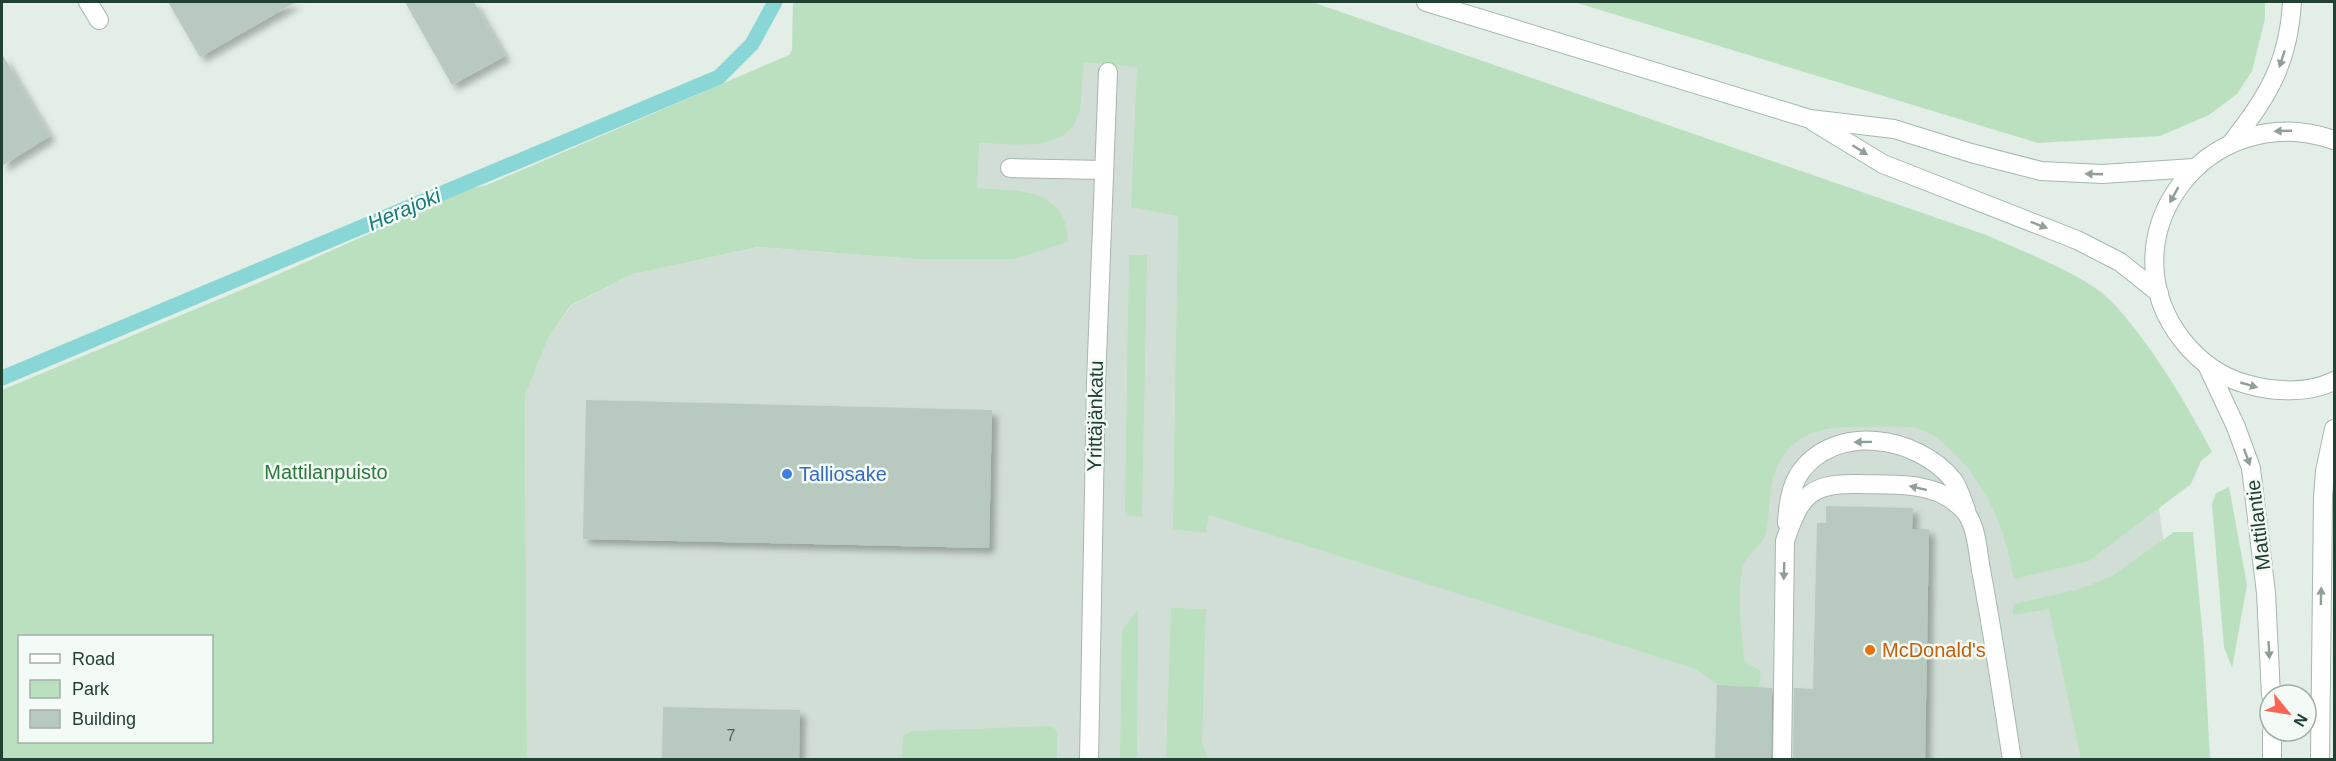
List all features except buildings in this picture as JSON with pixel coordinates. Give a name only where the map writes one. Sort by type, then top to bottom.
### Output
[{"type":"street","points":[[88,2],[99,20]]},
{"type":"street","points":[[1426,2],[1810,119],[1894,129],[1971,153],[2041,171],[2102,174],[2194,168]]},
{"type":"street","points":[[2232,142],[2259,108],[2282,61],[2291,28],[2292,2]]},
{"type":"street","name":"Yrittäjänkatu","points":[[1089,759],[1095,383],[1108,72]]},
{"type":"street","points":[[1810,119],[1883,164],[2077,240],[2120,262],[2159,293]]},
{"type":"street","points":[[2334,140],[2316,134],[2288,130],[2259,133],[2232,142],[2194,168],[2177,189],[2164,213],[2157,239],[2156,266],[2159,293],[2177,333],[2207,365],[2234,381],[2264,390],[2296,391],[2334,381]]},
{"type":"street","points":[[1010,168],[1104,170]]},
{"type":"street","name":"Mattilantie","points":[[2207,365],[2236,427],[2251,468],[2266,593],[2270,683]]},
{"type":"street","points":[[2320,759],[2323,497],[2325,471],[2334,429]]},
{"type":"street","points":[[1782,759],[1785,541],[1788,501],[1800,474],[1819,454],[1840,443],[1886,442],[1907,448],[1942,468],[1955,483],[1969,517],[1986,597],[2012,759]]},
{"type":"street","points":[[1785,541],[1796,510],[1809,494],[1824,486],[1910,485],[1941,494],[1956,502],[1969,517]]},
{"type":"street","points":[[2272,743],[2272,759]]},
{"type":"shaded area","points":[[998,2],[2146,412],[2193,759],[527,759],[525,396],[549,336],[572,305],[630,275],[759,247],[916,259]]},
{"type":"green space","name":"Mattilanpuisto","points":[[793,2],[1312,2],[1989,236],[2085,281],[2110,300],[2138,333],[2179,393],[2212,452],[2201,461],[2191,484],[2089,561],[2014,579],[2001,528],[1987,497],[1967,468],[1936,437],[1907,427],[1843,427],[1822,430],[1802,438],[1786,452],[1776,469],[1771,487],[1766,533],[1762,542],[1743,566],[1740,601],[1745,662],[1761,671],[1758,697],[1744,701],[1745,686],[1718,685],[1696,669],[1209,515],[1206,533],[1173,529],[1178,216],[1131,207],[1137,67],[1084,62],[1079,113],[1073,126],[1063,135],[1036,144],[979,143],[977,188],[1024,192],[1050,202],[1059,211],[1066,224],[1068,242],[1014,259],[916,259],[758,247],[630,275],[571,305],[549,336],[525,396],[527,759],[2,760],[2,390],[270,278],[469,189],[487,185],[789,55],[792,50]]},
{"type":"green space","points":[[1574,2],[2265,2],[2265,19],[2252,71],[2237,94],[2209,115],[2160,136],[2038,143]]},
{"type":"green space","points":[[1129,255],[1147,255],[1142,517],[1129,516],[1125,510]]},
{"type":"green space","points":[[2229,487],[2247,585],[2232,668],[2224,647],[2212,504],[2216,493]]},
{"type":"green space","points":[[2174,532],[2193,532],[2204,648],[2210,759],[2081,759],[2049,609],[2013,615],[2013,604],[2080,589],[2112,576]]},
{"type":"green space","points":[[1171,608],[1206,609],[1202,743],[1208,759],[1166,759]]},
{"type":"green space","points":[[1138,609],[1137,759],[1120,759],[1122,630]]},
{"type":"green space","points":[[1052,726],[1057,731],[1057,759],[902,759],[903,736],[912,731]]},
{"type":"waterway","name":"Herajoki","points":[[2,378],[719,77],[752,44],[775,2]]},
{"type":"place","name":"Talliosake","points":[[787,474]]},
{"type":"place","name":"McDonald's","points":[[1870,650]]}]
